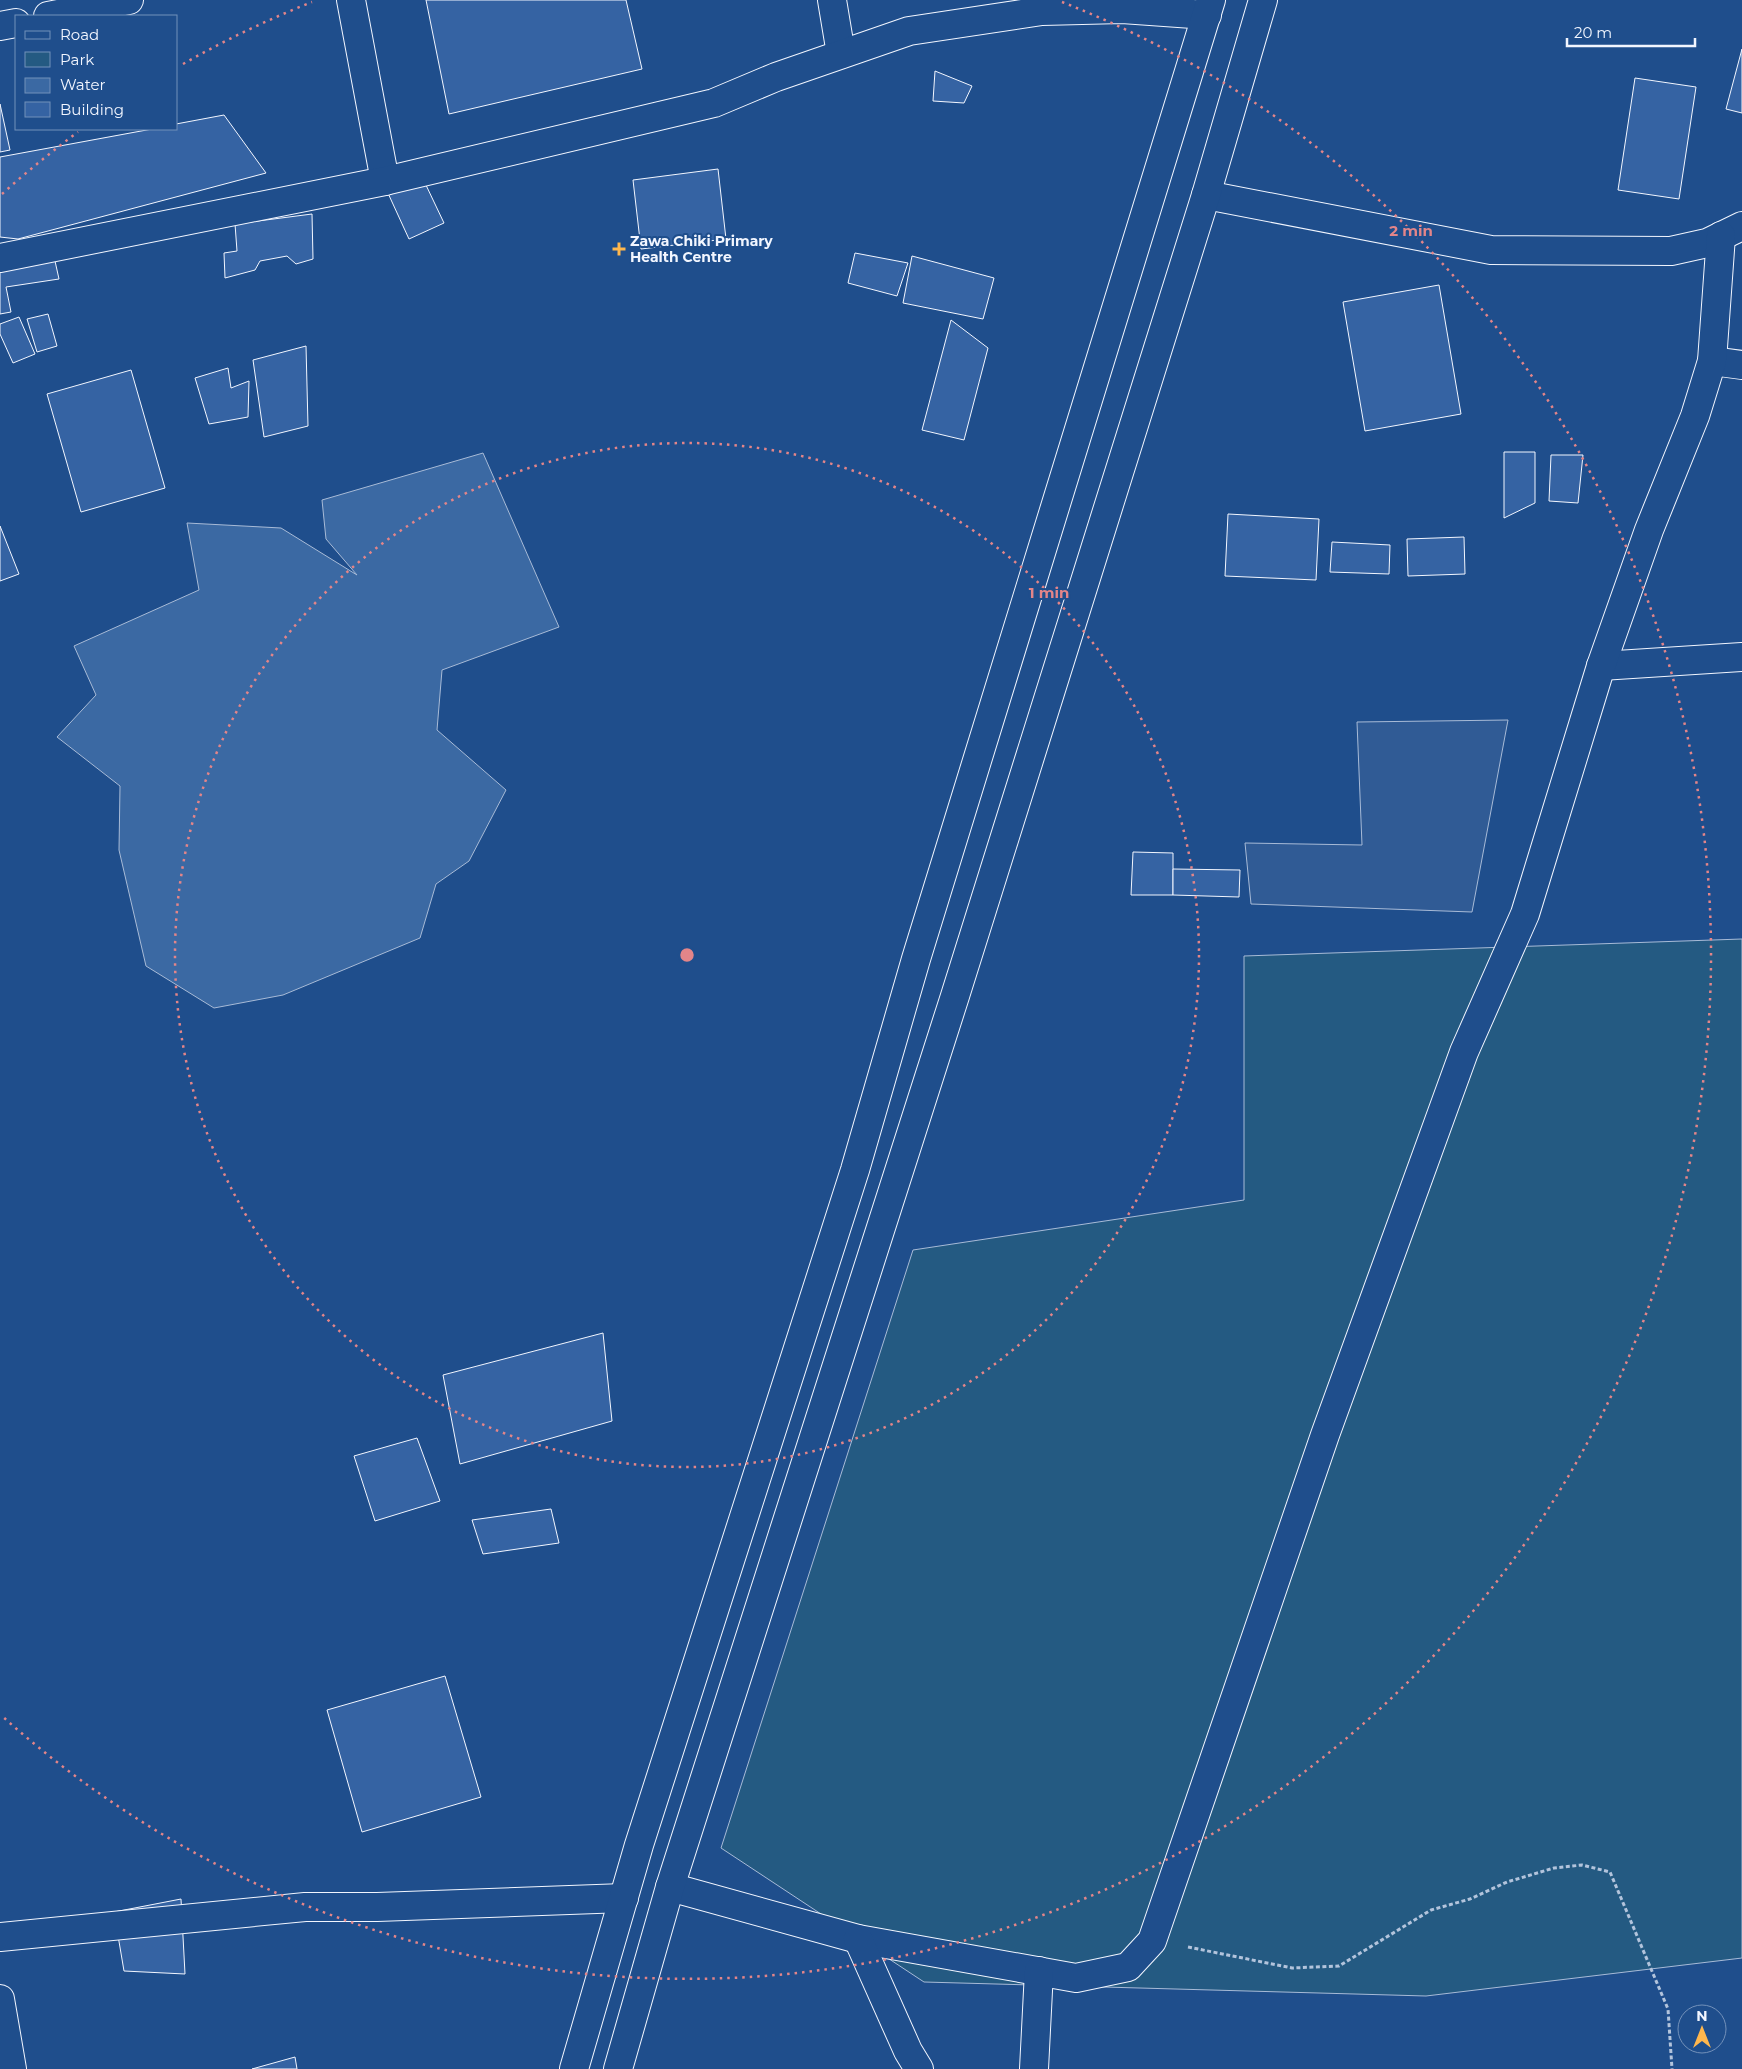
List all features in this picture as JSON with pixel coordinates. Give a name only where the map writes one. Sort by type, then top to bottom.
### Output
[{"type":"street","points":[[53,15],[129,0]]},
{"type":"street","points":[[351,0],[385,181]]},
{"type":"street","points":[[832,0],[840,54]]},
{"type":"street","points":[[618,2069],[670,1887],[890,1203],[1206,195],[1263,0]]},
{"type":"street","points":[[0,258],[385,181],[714,103],[776,77],[840,54],[973,11],[1209,7],[916,959],[855,1170],[642,1835],[574,2069]]},
{"type":"street","points":[[0,26],[15,23]]},
{"type":"street","points":[[1206,195],[1491,250],[1670,251],[1707,243],[1731,231]]},
{"type":"street","points":[[670,1887],[858,1939],[1076,1978],[1128,1967],[1152,1940],[1335,1407],[1464,1052],[1526,914],[1602,666],[1649,530],[1695,416],[1712,361],[1731,231]]},
{"type":"street","points":[[1712,361],[1742,365]]},
{"type":"street","points":[[1602,666],[1742,657]]},
{"type":"street","points":[[0,1937],[305,1907],[377,1907],[624,1898]]},
{"type":"street","points":[[858,1939],[908,2051],[919,2069]]},
{"type":"street","points":[[1034,2069],[1039,1971]]},
{"type":"street","points":[[0,1999],[12,2069]]},
{"type":"path","points":[[1152,1940],[1292,1968],[1338,1966],[1431,1910],[1470,1900],[1507,1882],[1554,1868],[1582,1866],[1610,1872],[1668,2008],[1672,2069]]},
{"type":"green space","points":[[1742,939],[1742,1958],[1426,1996],[924,1982],[721,1848],[913,1250],[1244,1200],[1244,956]]},
{"type":"shaded area","points":[[1508,720],[1472,912],[1251,904],[1245,843],[1362,845],[1357,722]]},
{"type":"water","points":[[483,453],[559,627],[442,670],[437,730],[506,790],[469,861],[436,884],[420,938],[283,995],[214,1008],[146,966],[119,850],[120,786],[57,737],[96,695],[74,646],[199,590],[187,523],[281,528],[357,575],[326,539],[322,500]]},
{"type":"building","points":[[426,0],[626,0],[642,69],[449,114]]},
{"type":"building","points":[[1742,49],[1742,113],[1726,109]]},
{"type":"building","points":[[935,71],[972,86],[964,103],[933,101]]},
{"type":"building","points":[[1635,78],[1696,87],[1679,199],[1618,190]]},
{"type":"building","points":[[0,104],[10,150],[0,152]]},
{"type":"building","points":[[224,115],[266,173],[18,239],[0,237],[0,157],[147,130],[178,130],[178,124]]},
{"type":"building","points":[[718,169],[726,239],[641,249],[633,180]]},
{"type":"building","points":[[425,183],[444,223],[409,239],[387,191]]},
{"type":"building","points":[[312,214],[313,259],[296,264],[287,256],[260,261],[255,270],[225,278],[224,253],[237,251],[235,224]]},
{"type":"building","points":[[855,253],[908,263],[897,296],[848,283]]},
{"type":"building","points":[[912,256],[994,278],[983,319],[903,303]]},
{"type":"building","points":[[55,261],[59,279],[6,287],[11,312],[0,314],[0,270]]},
{"type":"building","points":[[1439,285],[1461,414],[1365,431],[1343,302]]},
{"type":"building","points":[[48,314],[57,346],[37,352],[27,319]]},
{"type":"building","points":[[19,317],[35,354],[13,363],[0,334],[0,324]]},
{"type":"building","points":[[951,320],[988,348],[964,440],[922,430]]},
{"type":"building","points":[[306,346],[308,426],[264,437],[253,360]]},
{"type":"building","points":[[228,368],[231,388],[249,381],[248,417],[209,424],[195,378]]},
{"type":"building","points":[[131,370],[165,488],[81,512],[47,394]]},
{"type":"building","points":[[1504,452],[1535,452],[1535,503],[1504,518]]},
{"type":"building","points":[[1551,455],[1583,455],[1578,503],[1549,501]]},
{"type":"building","points":[[1228,514],[1319,519],[1316,580],[1225,576]]},
{"type":"building","points":[[0,526],[19,574],[0,581]]},
{"type":"building","points":[[1464,537],[1465,574],[1408,576],[1407,539]]},
{"type":"building","points":[[1332,542],[1390,545],[1389,574],[1330,572]]},
{"type":"building","points":[[1133,852],[1173,853],[1173,895],[1131,895]]},
{"type":"building","points":[[1173,869],[1240,870],[1239,897],[1173,895]]},
{"type":"building","points":[[603,1333],[612,1421],[460,1464],[443,1375]]},
{"type":"building","points":[[417,1438],[440,1501],[375,1521],[354,1456]]},
{"type":"building","points":[[551,1509],[559,1543],[483,1554],[472,1520]]},
{"type":"building","points":[[445,1676],[481,1797],[362,1832],[327,1710]]},
{"type":"building","points":[[181,1899],[185,1974],[124,1971],[114,1912]]},
{"type":"building","points":[[295,2057],[297,2069],[252,2069]]},
{"type":"place","name":"Zawa Chiki Primary Health Centre","points":[[619,249]]}]
